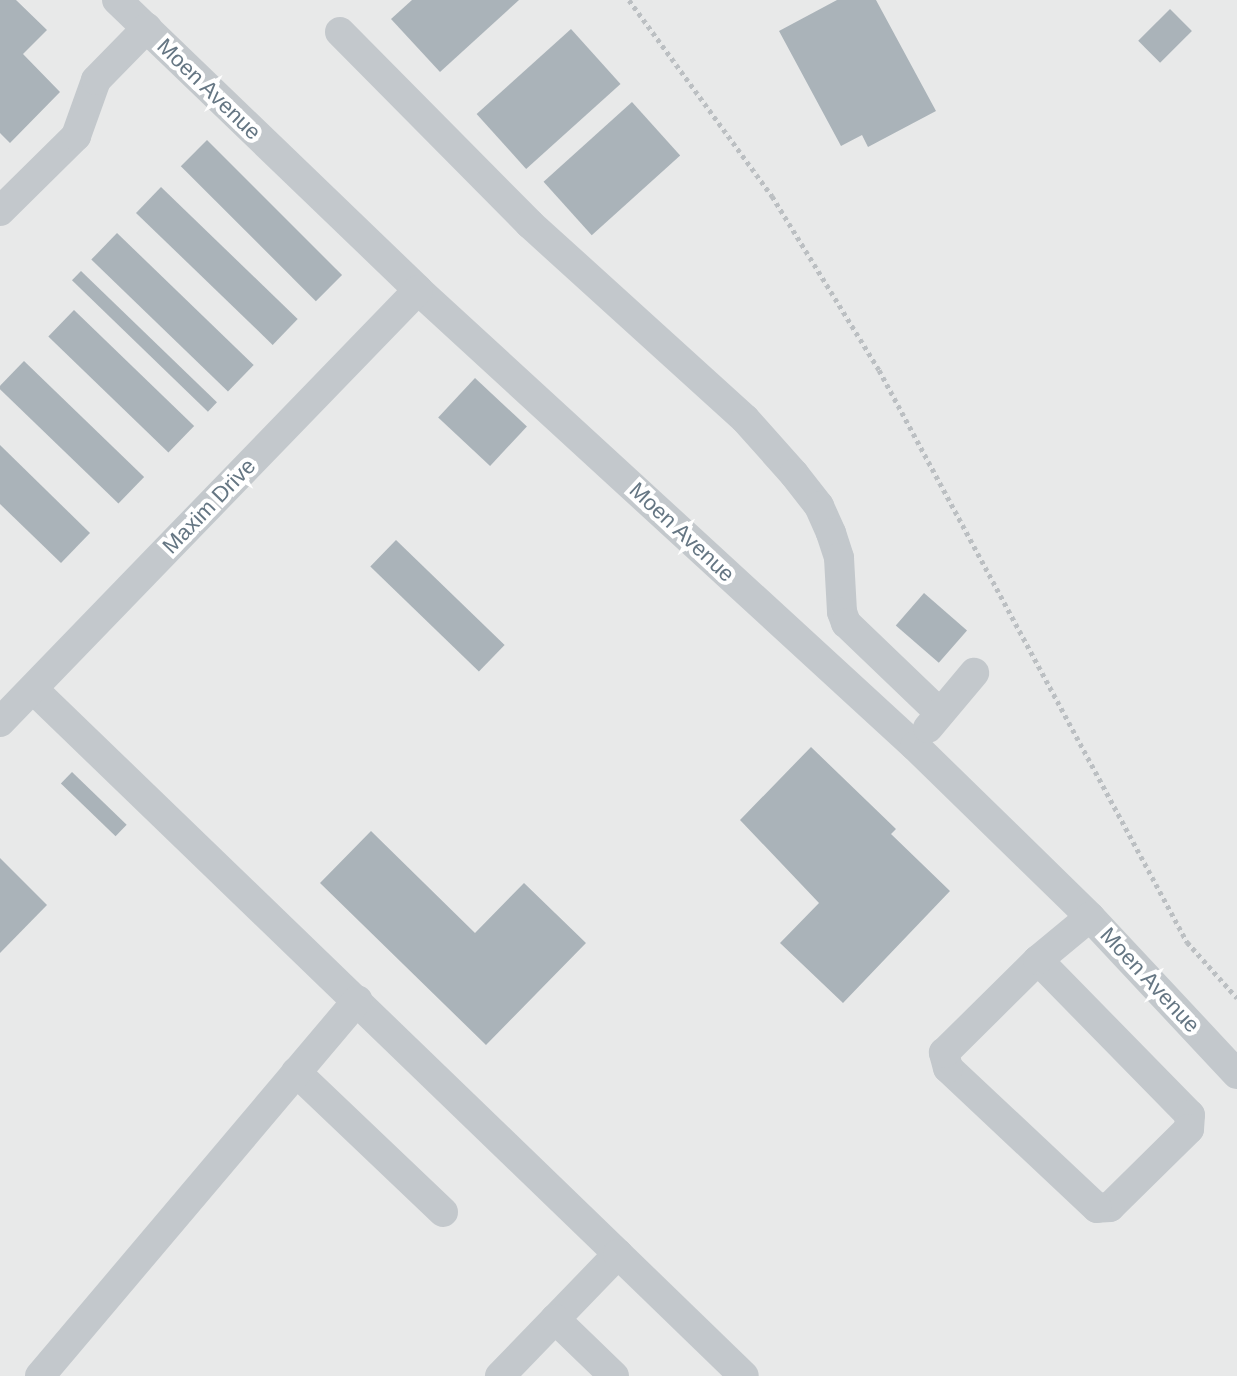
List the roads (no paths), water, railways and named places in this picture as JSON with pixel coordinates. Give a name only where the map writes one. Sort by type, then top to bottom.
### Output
[{"type":"street","name":"Moen Avenue","points":[[117,0],[418,290],[915,746],[1090,917],[1237,1074]]},
{"type":"street","points":[[0,211],[76,136],[96,80],[147,28]]},
{"type":"street","points":[[340,32],[530,224],[745,419],[794,474],[819,506],[831,533],[839,558],[842,612],[846,623],[940,713]]},
{"type":"street","name":"Maxim Drive","points":[[0,722],[418,290]]},
{"type":"street","points":[[915,746],[974,673]]},
{"type":"street","points":[[33,689],[744,1376]]},
{"type":"street","points":[[1038,960],[1190,1115],[1189,1129],[1110,1207],[1097,1208],[948,1068],[944,1053],[1038,960],[1090,917]]},
{"type":"street","points":[[40,1376],[358,1000]]},
{"type":"street","points":[[296,1072],[443,1212]]},
{"type":"street","points":[[500,1376],[618,1254]]},
{"type":"street","points":[[555,1319],[614,1376]]}]
